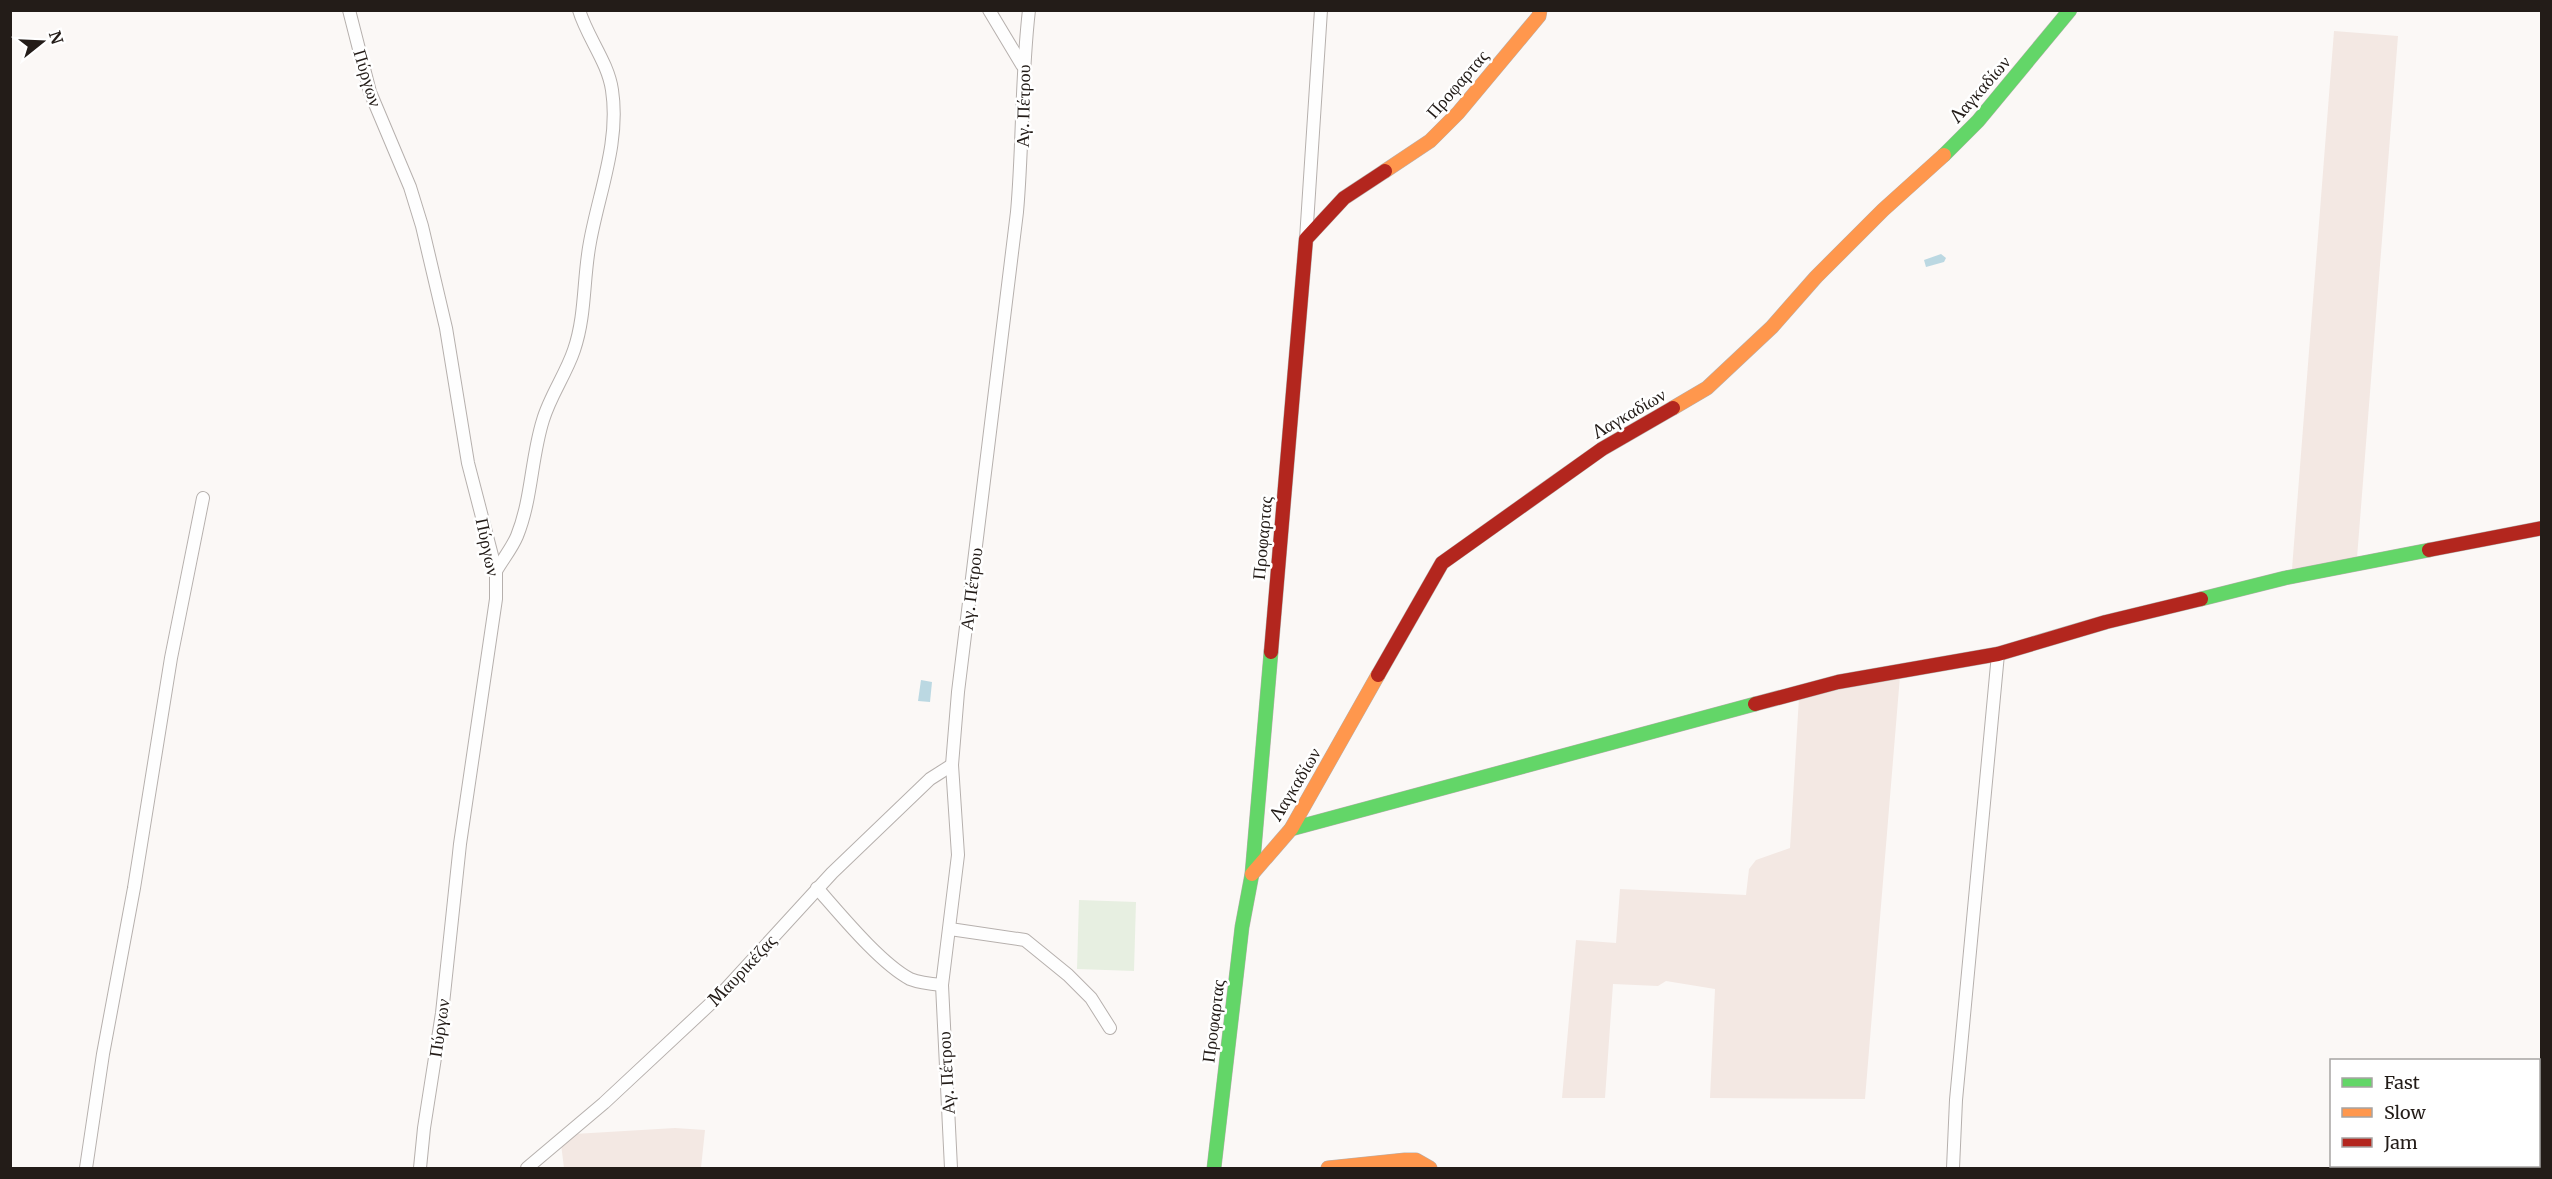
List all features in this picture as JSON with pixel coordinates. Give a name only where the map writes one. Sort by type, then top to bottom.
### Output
[{"type":"street","name":"Πύργων","points":[[349,10],[370,92],[410,187],[422,226],[446,328],[468,463],[496,571],[496,599],[460,843],[442,1013],[420,1168]]},
{"type":"street","points":[[496,571],[516,537],[525,510],[542,421],[573,353],[582,323],[590,242],[609,166],[613,126],[612,89],[606,69],[579,10]]},
{"type":"street","points":[[989,10],[1023,65]]},
{"type":"street","name":"Αγ. Πέτρου","points":[[951,1168],[942,985],[958,855],[952,765],[958,692],[989,459],[1017,212],[1022,149],[1023,65],[1029,10]]},
{"type":"street","points":[[1306,238],[1321,10]]},
{"type":"street","name":"Προφαρτας","points":[[1214,1168],[1242,927],[1251,874],[1306,238],[1344,198],[1430,141],[1458,113],[1539,16],[1540,10]]},
{"type":"street","name":"Λαγκαδίων","points":[[1251,874],[1291,829],[1442,563],[1602,449],[1707,388],[1772,327],[1816,277],[1883,210],[1935,164],[1978,121],[2070,10]]},
{"type":"street","points":[[86,1168],[103,1053],[134,888],[171,658],[203,498]]},
{"type":"street","points":[[1291,829],[1838,682],[1998,654],[2106,622],[2285,578],[2541,528]]},
{"type":"street","points":[[1953,1168],[1956,1100],[1998,654]]},
{"type":"street","name":"Μαυρικέζας","points":[[527,1168],[604,1103],[723,992],[817,888],[930,779],[952,765]]},
{"type":"street","points":[[817,888],[869,945],[907,977],[918,982],[942,985]]},
{"type":"street","points":[[950,929],[1025,940],[1068,975],[1091,998],[1110,1028]]},
{"type":"street","points":[[1328,1168],[1405,1160],[1426,1167]]},
{"type":"shaded area","points":[[2334,31],[2398,36],[2357,558],[2292,569]]},
{"type":"shaded area","points":[[1900,676],[1865,1099],[1710,1098],[1715,989],[1666,981],[1658,986],[1613,984],[1605,1098],[1562,1098],[1576,940],[1616,943],[1620,889],[1746,895],[1749,869],[1756,860],[1790,848],[1799,697]]},
{"type":"shaded area","points":[[1079,900],[1136,902],[1134,971],[1077,969]]},
{"type":"shaded area","points":[[675,1128],[705,1130],[701,1168],[564,1168],[561,1144],[574,1134]]},
{"type":"water","points":[[1941,254],[1946,258],[1944,262],[1926,267],[1924,260]]},
{"type":"water","points":[[921,680],[932,682],[930,702],[918,701]]},
{"type":"traffic: fast","points":[[1944,155],[1978,121],[2070,10]]},
{"type":"traffic: fast","points":[[2201,599],[2285,578],[2429,550]]},
{"type":"traffic: fast","points":[[1214,1168],[1242,927],[1252,874],[1271,652]]},
{"type":"traffic: fast","points":[[1291,829],[1755,704]]},
{"type":"traffic: slow","points":[[1385,171],[1430,141],[1458,113],[1539,16],[1540,10]]},
{"type":"traffic: slow","points":[[1673,408],[1707,388],[1772,327],[1816,277],[1883,210],[1944,155]]},
{"type":"traffic: slow","points":[[1252,874],[1291,829],[1378,675]]},
{"type":"traffic: slow","points":[[1328,1168],[1405,1160],[1416,1160],[1430,1168]]},
{"type":"traffic: jam","points":[[1271,652],[1306,239],[1344,198],[1385,171]]},
{"type":"traffic: jam","points":[[1378,675],[1442,563],[1602,449],[1673,408]]},
{"type":"traffic: jam","points":[[2429,550],[2542,528]]},
{"type":"traffic: jam","points":[[1755,704],[1838,682],[1998,654],[2106,622],[2201,599]]}]
